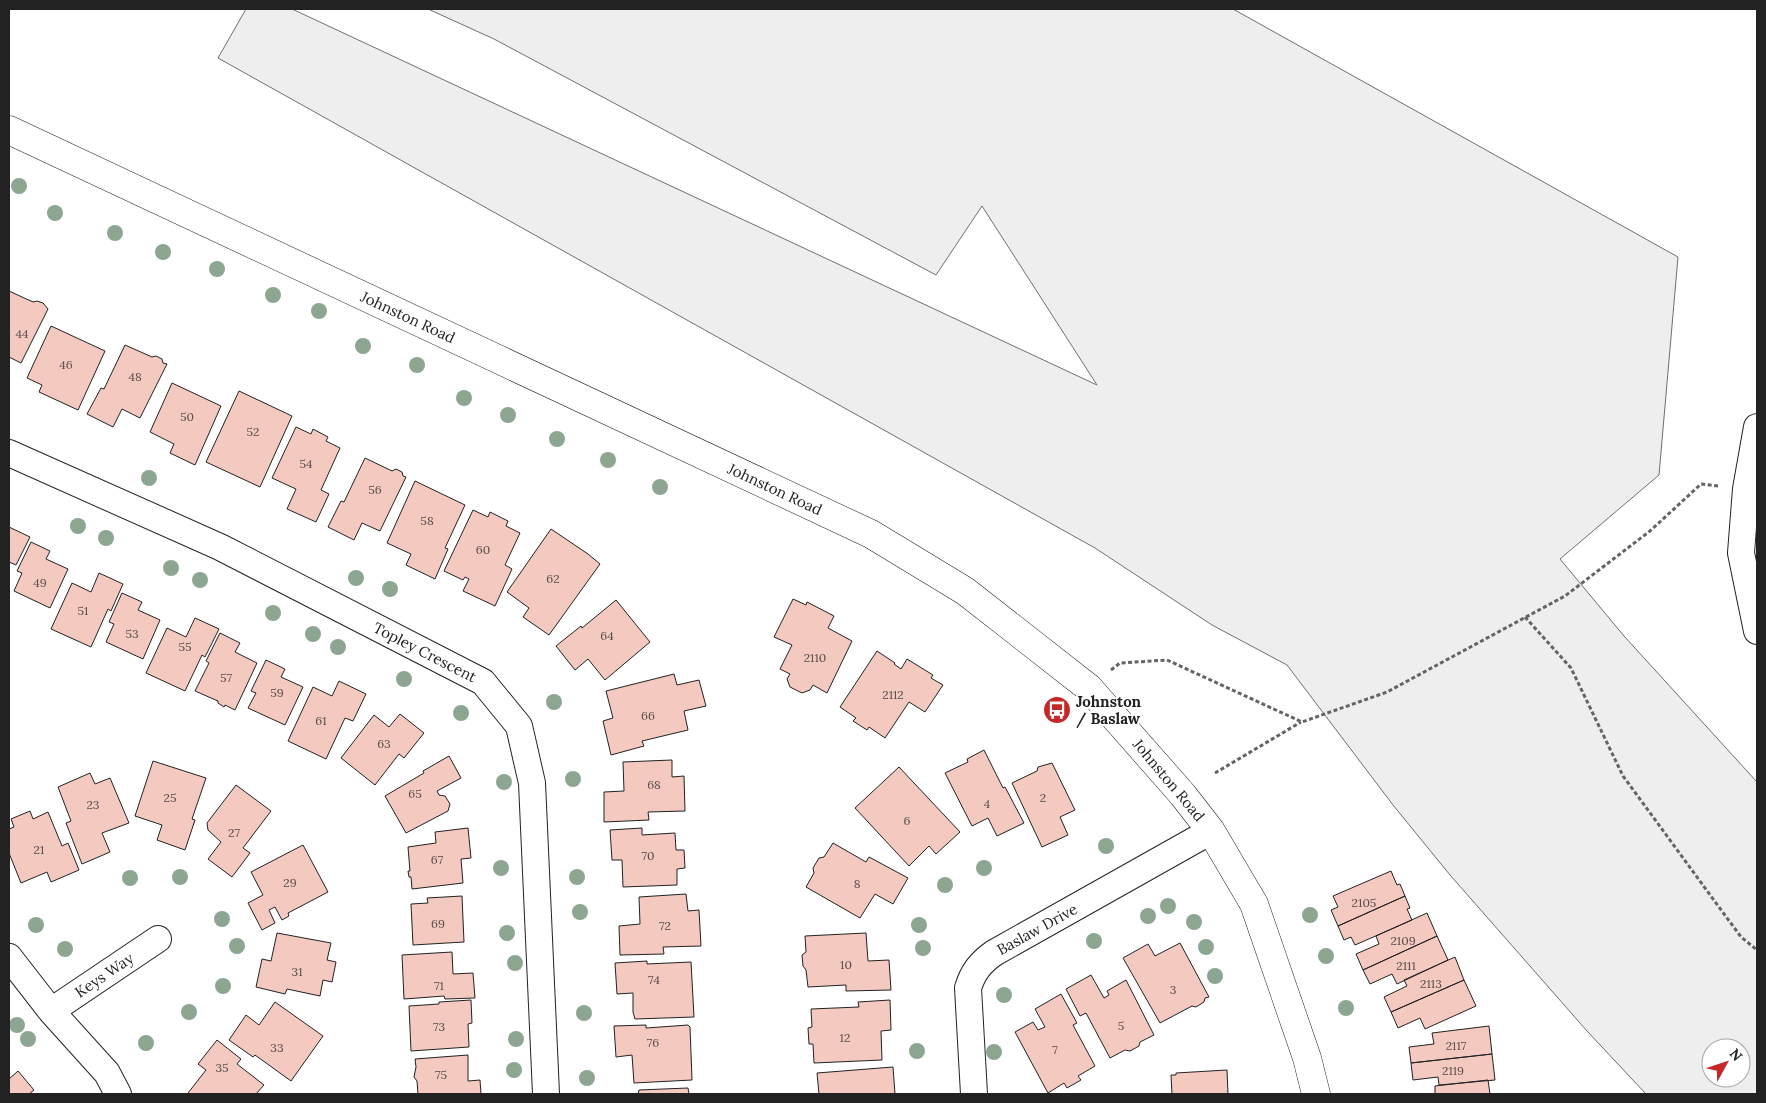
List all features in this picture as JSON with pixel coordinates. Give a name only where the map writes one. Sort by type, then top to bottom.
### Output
[{"type":"street","name":"Johnston Road","points":[[9,130],[871,534],[965,590],[1090,688],[1175,786],[1211,832],[1254,904],[1307,1058],[1316,1094]]},
{"type":"street","points":[[1757,427],[1746,489],[1741,553],[1757,631]]},
{"type":"street","name":"Topley Crescent","points":[[9,453],[220,547],[483,682],[519,726],[532,783],[546,1094]]},
{"type":"street","name":"Baslaw Drive","points":[[974,1094],[968,988],[972,974],[982,961],[1211,832]]},
{"type":"street","name":"Keys Way","points":[[51,1011],[158,939]]},
{"type":"street","points":[[9,956],[51,1011],[107,1072],[118,1094]]},
{"type":"path","points":[[1214,773],[1302,722],[1387,692],[1566,596],[1650,531],[1701,484],[1746,489]]},
{"type":"path","points":[[1525,617],[1571,668],[1623,776],[1741,937],[1757,950]]},
{"type":"path","points":[[1090,688],[1120,663],[1167,660],[1302,722]]},
{"type":"shaded area","points":[[246,9],[292,9],[1097,385],[982,206],[936,275],[494,39],[428,9],[1233,9],[1678,257],[1659,475],[1560,559],[1624,636],[1757,782],[1757,1094],[1646,1094],[1587,1031],[1450,875],[1393,805],[1287,665],[1212,625],[1095,548],[218,58]]},
{"type":"building","points":[[9,291],[33,302],[43,303],[48,309],[21,363],[9,357]]},
{"type":"building","points":[[51,326],[105,351],[78,410],[39,392],[42,385],[27,378]]},
{"type":"building","points":[[125,345],[152,357],[156,356],[162,359],[163,363],[167,364],[140,418],[122,409],[113,427],[87,414],[101,388],[104,389]]},
{"type":"building","points":[[172,383],[221,406],[195,465],[170,453],[174,444],[150,432]]},
{"type":"building","points":[[239,391],[292,416],[260,487],[206,462]]},
{"type":"building","points":[[296,427],[311,434],[313,429],[328,437],[326,441],[340,448],[321,490],[329,494],[316,522],[287,509],[296,489],[272,478]]},
{"type":"building","points":[[365,458],[392,471],[396,469],[406,477],[380,531],[362,523],[354,540],[328,527],[341,501],[344,502]]},
{"type":"building","points":[[415,481],[465,505],[445,548],[448,549],[435,579],[406,565],[411,554],[387,543]]},
{"type":"building","points":[[473,510],[488,517],[490,512],[508,521],[506,526],[520,533],[505,565],[512,569],[495,606],[463,591],[469,579],[465,577],[463,580],[444,571]]},
{"type":"building","points":[[9,527],[30,537],[16,565],[9,562]]},
{"type":"building","points":[[551,529],[600,564],[549,635],[523,617],[529,608],[507,592]]},
{"type":"building","points":[[31,542],[50,551],[46,559],[68,569],[50,608],[14,591],[22,573],[17,571]]},
{"type":"building","points":[[99,573],[123,584],[111,611],[108,609],[91,647],[51,629],[72,583],[91,592]]},
{"type":"building","points":[[122,593],[142,602],[138,610],[160,620],[143,659],[106,642],[114,624],[109,622]]},
{"type":"building","points":[[793,599],[806,605],[807,602],[834,616],[828,628],[852,641],[827,693],[813,685],[810,690],[802,693],[790,687],[787,679],[790,674],[780,669],[792,645],[774,637]]},
{"type":"building","points":[[616,600],[650,642],[605,680],[588,659],[575,670],[556,646],[581,626],[582,628]]},
{"type":"building","points":[[195,618],[219,629],[205,657],[202,655],[185,691],[146,673],[167,628],[186,637]]},
{"type":"building","points":[[220,633],[240,643],[235,652],[257,663],[235,710],[225,705],[224,707],[218,701],[195,691],[209,663],[206,661]]},
{"type":"building","points":[[877,651],[901,669],[907,659],[933,675],[931,678],[943,685],[925,712],[909,702],[885,738],[869,727],[867,730],[853,721],[856,718],[840,707]]},
{"type":"building","points":[[266,660],[285,669],[281,677],[303,687],[285,725],[248,708],[256,693],[251,691]]},
{"type":"building","points":[[674,674],[677,685],[699,680],[706,706],[684,711],[688,730],[642,741],[644,746],[611,755],[603,721],[613,718],[606,691]]},
{"type":"building","points":[[339,681],[366,694],[353,721],[345,718],[326,759],[288,741],[313,687],[332,696]]},
{"type":"building","points":[[400,714],[424,733],[404,758],[399,754],[375,785],[341,758],[374,715],[389,727]]},
{"type":"building","points":[[984,750],[1003,788],[1005,787],[1024,823],[997,836],[988,818],[972,826],[945,773],[968,762],[967,759]]},
{"type":"building","points":[[449,756],[461,778],[437,791],[439,795],[445,796],[450,804],[448,811],[406,833],[385,796]]},
{"type":"building","points":[[672,760],[672,777],[684,776],[685,811],[648,812],[649,820],[604,822],[604,792],[624,791],[623,762]]},
{"type":"building","points":[[153,761],[206,778],[192,819],[195,820],[185,850],[157,840],[162,825],[135,816]]},
{"type":"building","points":[[1052,763],[1075,810],[1060,817],[1068,835],[1042,847],[1012,783],[1037,771],[1038,767]]},
{"type":"building","points":[[899,767],[960,832],[936,854],[929,846],[909,866],[855,808]]},
{"type":"building","points":[[90,773],[95,784],[110,778],[129,823],[102,833],[110,852],[82,864],[66,823],[71,821],[58,787]]},
{"type":"building","points":[[236,785],[271,811],[243,848],[250,853],[232,877],[208,859],[221,842],[208,830],[207,823]]},
{"type":"building","points":[[30,811],[33,819],[48,812],[62,846],[68,843],[79,870],[51,882],[47,872],[21,883],[9,853],[9,829],[14,827],[11,819]]},
{"type":"building","points":[[468,828],[471,858],[461,859],[463,883],[412,889],[411,877],[409,877],[408,871],[410,871],[408,847],[436,843],[435,832]]},
{"type":"building","points":[[642,828],[642,835],[675,833],[676,850],[684,850],[685,868],[677,869],[677,885],[623,887],[622,860],[612,860],[610,830]]},
{"type":"building","points":[[833,843],[866,862],[869,857],[908,878],[893,904],[875,894],[860,918],[806,887],[814,873],[813,868],[819,858],[824,857]]},
{"type":"building","points":[[303,845],[328,892],[288,913],[289,916],[282,920],[275,907],[269,910],[275,923],[262,930],[248,903],[263,895],[251,872]]},
{"type":"building","points":[[1391,871],[1397,885],[1400,884],[1405,896],[1338,926],[1331,910],[1338,907],[1333,896]]},
{"type":"building","points":[[686,894],[688,911],[699,910],[701,946],[663,947],[664,954],[620,955],[619,926],[640,924],[639,897]]},
{"type":"building","points":[[462,896],[464,942],[413,945],[411,904],[428,903],[427,898]]},
{"type":"building","points":[[1405,896],[1410,908],[1407,909],[1412,920],[1355,945],[1351,937],[1344,940],[1338,926]]},
{"type":"building","points":[[1427,913],[1437,936],[1363,970],[1356,954],[1379,944],[1376,936]]},
{"type":"building","points":[[277,933],[331,943],[327,960],[336,962],[332,982],[323,980],[320,996],[287,989],[285,994],[256,987],[262,959],[271,961]]},
{"type":"building","points":[[866,933],[868,961],[889,960],[891,990],[846,991],[846,985],[808,987],[802,955],[806,952],[805,936]]},
{"type":"building","points":[[1437,936],[1448,960],[1397,984],[1392,974],[1370,984],[1363,970]]},
{"type":"building","points":[[1180,943],[1209,997],[1205,998],[1204,1002],[1196,1007],[1192,1006],[1160,1023],[1123,958],[1148,944],[1155,956]]},
{"type":"building","points":[[452,952],[453,974],[473,973],[475,998],[445,999],[444,996],[404,999],[402,955]]},
{"type":"building","points":[[1455,957],[1464,980],[1391,1012],[1384,997],[1407,986],[1404,980]]},
{"type":"building","points":[[647,961],[647,964],[691,962],[694,1017],[635,1019],[633,993],[617,994],[615,963]]},
{"type":"building","points":[[1091,975],[1104,998],[1109,995],[1107,991],[1126,980],[1154,1035],[1140,1042],[1139,1046],[1130,1051],[1125,1050],[1110,1058],[1086,1013],[1080,1016],[1066,989]]},
{"type":"building","points":[[1464,980],[1476,1006],[1425,1029],[1420,1018],[1398,1028],[1391,1012]]},
{"type":"building","points":[[1061,994],[1077,1023],[1073,1025],[1095,1066],[1078,1076],[1081,1080],[1067,1088],[1064,1083],[1048,1093],[1015,1032],[1033,1022],[1038,1030],[1045,1027],[1035,1009]]},
{"type":"building","points":[[471,1000],[472,1023],[468,1024],[469,1047],[411,1051],[409,1006]]},
{"type":"building","points":[[890,1000],[891,1030],[881,1031],[882,1060],[814,1063],[813,1044],[809,1044],[808,1028],[812,1027],[811,1009],[859,1007],[858,1002]]},
{"type":"building","points":[[275,1002],[323,1036],[291,1081],[255,1055],[253,1057],[229,1040],[246,1015],[259,1025]]},
{"type":"building","points":[[646,1025],[646,1028],[688,1025],[690,1027],[692,1080],[634,1083],[632,1055],[616,1057],[614,1026]]},
{"type":"building","points":[[1489,1026],[1492,1054],[1411,1063],[1409,1047],[1434,1044],[1432,1033]]},
{"type":"building","points":[[217,1040],[241,1059],[237,1064],[264,1085],[256,1094],[188,1093],[206,1070],[198,1064]]},
{"type":"building","points":[[1492,1054],[1495,1080],[1439,1085],[1438,1077],[1413,1080],[1411,1063]]},
{"type":"building","points":[[468,1055],[468,1081],[480,1080],[481,1094],[418,1094],[417,1081],[414,1077],[415,1059]]},
{"type":"building","points":[[893,1067],[895,1094],[819,1094],[817,1073]]},
{"type":"building","points":[[1227,1070],[1228,1094],[1172,1094],[1171,1075],[1176,1075],[1176,1073]]},
{"type":"building","points":[[18,1071],[34,1090],[29,1094],[9,1094],[9,1079]]},
{"type":"building","points":[[1488,1080],[1490,1094],[1435,1094],[1435,1086]]},
{"type":"building","points":[[688,1088],[689,1094],[638,1094],[639,1090]]},
{"type":"place","name":"Johnston / Baslaw","points":[[1057,710]]}]
